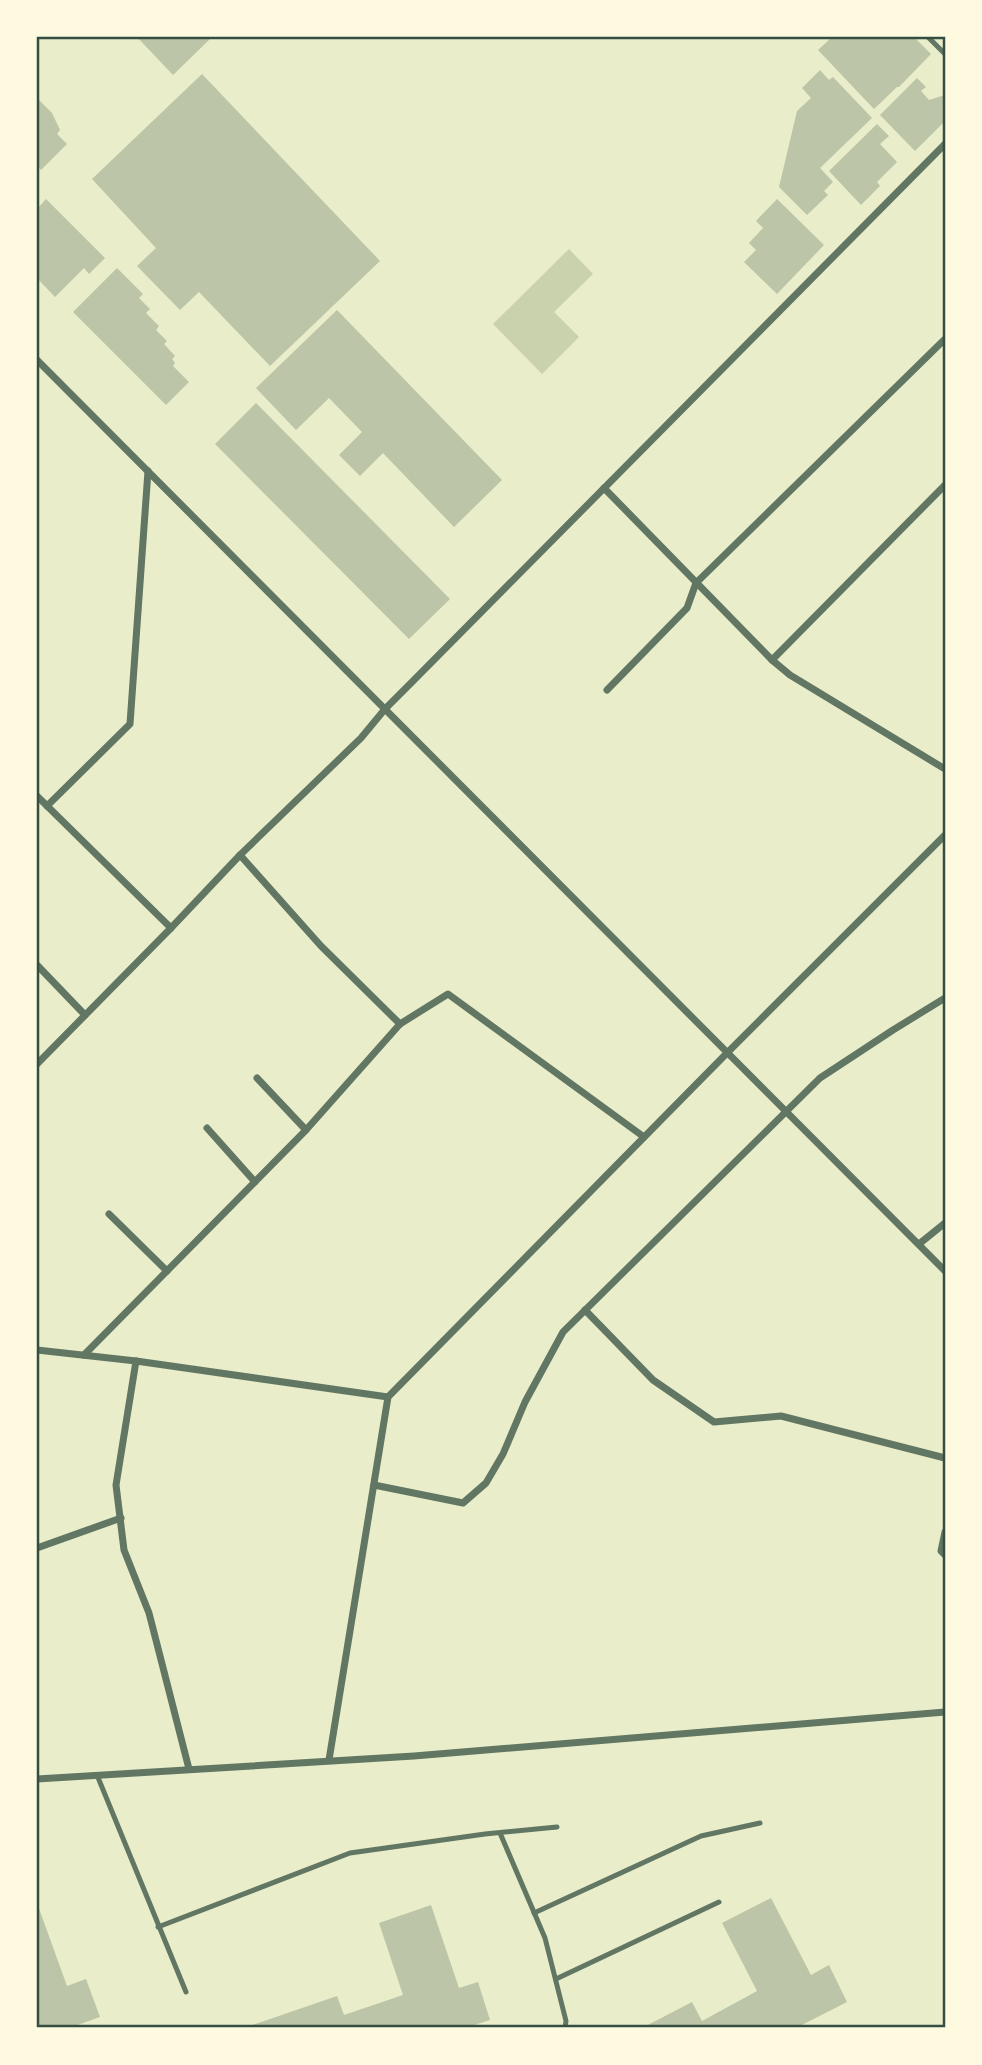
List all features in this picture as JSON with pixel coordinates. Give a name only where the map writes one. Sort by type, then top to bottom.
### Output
[{"type":"street","points":[[37,1064],[240,855],[361,738],[385,709],[945,144]]},
{"type":"street","points":[[607,690],[688,608],[696,583],[945,340]]},
{"type":"street","points":[[37,360],[945,1271]]},
{"type":"street","points":[[47,806],[130,724],[148,471]]},
{"type":"street","points":[[772,660],[945,485]]},
{"type":"street","points":[[604,488],[772,660],[790,675],[945,769]]},
{"type":"street","points":[[37,796],[172,928]]},
{"type":"street","points":[[329,1760],[388,1397],[945,835]]},
{"type":"street","points":[[240,855],[321,946],[400,1024]]},
{"type":"street","points":[[37,965],[85,1015]]},
{"type":"street","points":[[84,1355],[306,1130],[400,1024],[448,994],[644,1137]]},
{"type":"street","points":[[374,1485],[463,1503],[486,1483],[503,1454],[525,1402],[564,1332],[820,1078],[945,998]]},
{"type":"street","points":[[257,1078],[306,1130]]},
{"type":"street","points":[[207,1128],[255,1182]]},
{"type":"street","points":[[109,1214],[167,1271]]},
{"type":"street","points":[[919,1244],[945,1223]]},
{"type":"street","points":[[586,1310],[653,1380],[714,1422],[781,1416],[945,1458]]},
{"type":"street","points":[[37,1350],[136,1361],[388,1397]]},
{"type":"street","points":[[136,1361],[117,1485],[124,1550],[149,1613],[189,1769]]},
{"type":"street","points":[[37,1548],[121,1518]]},
{"type":"street","points":[[945,1532],[942,1551],[945,1555]]},
{"type":"street","points":[[37,1779],[414,1756],[945,1712]]},
{"type":"lane","points":[[928,37],[945,54]]},
{"type":"lane","points":[[96,1775],[186,1992]]},
{"type":"lane","points":[[534,1913],[701,1836],[760,1823]]},
{"type":"lane","points":[[158,1927],[350,1853],[557,1827]]},
{"type":"lane","points":[[500,1833],[545,1938],[566,2021],[565,2028]]},
{"type":"lane","points":[[556,1979],[719,1902]]},
{"type":"green space","points":[[569,249],[593,274],[554,312],[579,337],[542,374],[493,324]]},
{"type":"building","points":[[137,37],[212,37],[173,75]]},
{"type":"building","points":[[832,37],[914,37],[931,54],[874,109],[818,50]]},
{"type":"building","points":[[820,70],[829,80],[833,77],[872,118],[820,168],[833,182],[824,191],[828,195],[807,215],[779,187],[797,111],[811,98],[802,88]]},
{"type":"building","points":[[202,74],[380,261],[270,366],[199,292],[180,310],[137,266],[156,248],[92,179]]},
{"type":"building","points":[[917,78],[926,87],[921,91],[929,100],[945,95],[945,121],[915,151],[880,115]]},
{"type":"building","points":[[37,98],[52,113],[60,130],[57,134],[67,144],[41,170],[37,166]]},
{"type":"building","points":[[877,124],[889,136],[880,144],[897,162],[877,182],[880,186],[861,205],[829,171]]},
{"type":"building","points":[[46,199],[105,258],[89,274],[84,268],[55,297],[37,278],[37,209]]},
{"type":"building","points":[[777,199],[824,245],[777,294],[744,262],[756,250],[749,243],[763,228],[756,221]]},
{"type":"building","points":[[117,268],[143,294],[139,298],[150,309],[146,313],[159,326],[156,330],[167,341],[164,344],[175,356],[172,359],[175,363],[173,366],[189,382],[166,405],[73,312]]},
{"type":"building","points":[[337,310],[502,480],[454,527],[383,453],[360,476],[339,455],[362,432],[329,398],[296,430],[256,388]]},
{"type":"building","points":[[256,403],[450,599],[409,639],[215,444]]},
{"type":"building","points":[[771,1898],[811,1975],[829,1965],[847,2002],[796,2028],[642,2028],[692,2002],[702,2021],[757,1991],[722,1923]]},
{"type":"building","points":[[37,1903],[67,1986],[86,1979],[100,2017],[69,2028],[37,2028]]},
{"type":"building","points":[[431,1905],[459,1988],[478,1982],[490,2020],[465,2028],[244,2028],[337,1996],[344,2015],[403,1995],[379,1923]]}]
